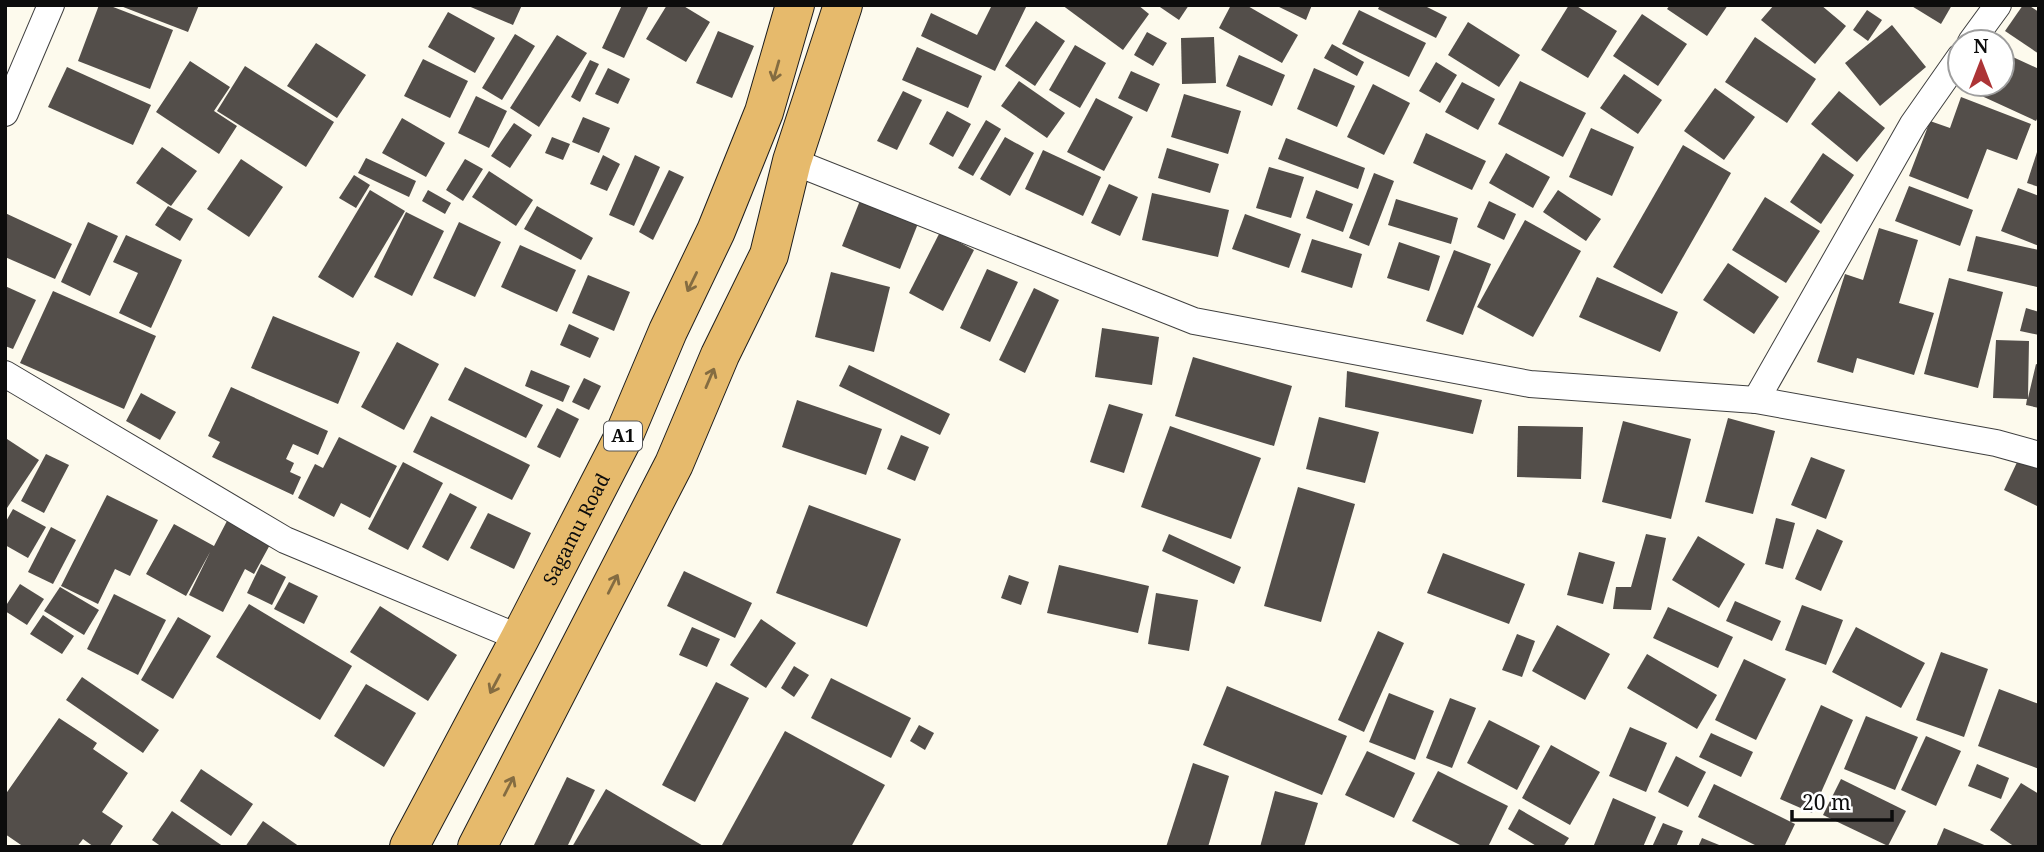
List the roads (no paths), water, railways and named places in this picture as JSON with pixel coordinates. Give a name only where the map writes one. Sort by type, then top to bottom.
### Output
[{"type":"highway","name":"Sagamu Road","points":[[409,847],[622,440],[667,331],[716,231],[764,112],[795,5]]},
{"type":"highway","points":[[477,847],[674,464],[720,355],[769,255],[792,161],[843,5]]},
{"type":"street","points":[[5,113],[51,5]]},
{"type":"street","points":[[1981,28],[1998,5]]},
{"type":"street","points":[[1756,400],[1913,124],[1946,77]]},
{"type":"street","points":[[792,161],[1194,321],[1530,384],[1756,400],[1996,443],[2039,455]]},
{"type":"street","points":[[5,374],[285,540],[520,638]]}]
